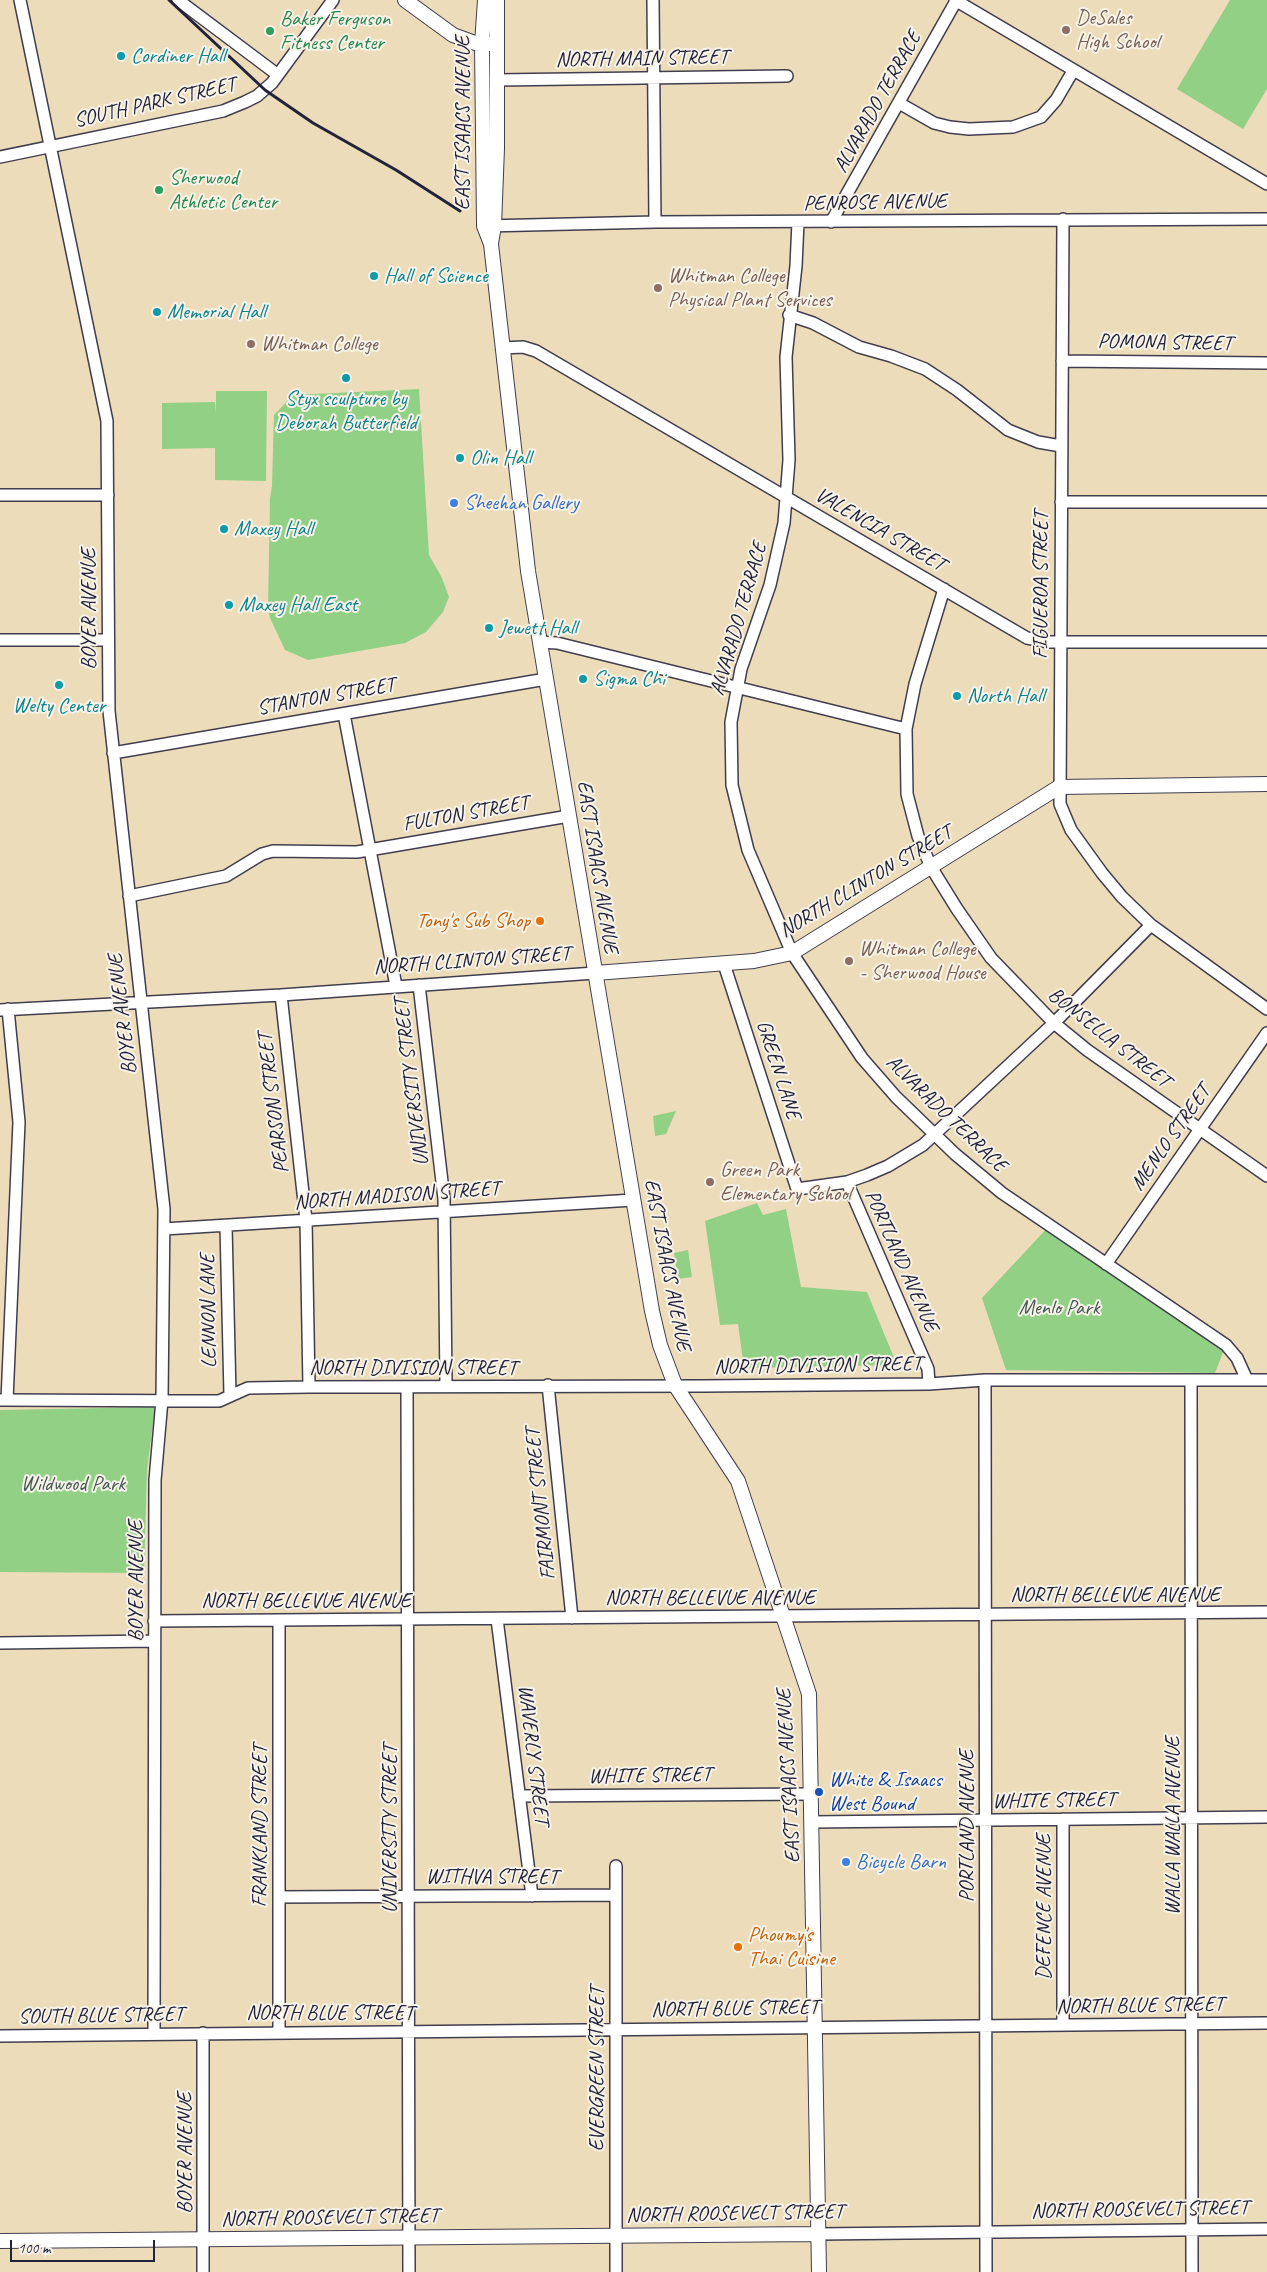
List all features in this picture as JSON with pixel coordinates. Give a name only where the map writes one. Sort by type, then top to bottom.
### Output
[{"type":"main road","points":[[405,0],[453,35],[489,44]]},
{"type":"main road","name":"EAST ISAACS AVENUE","points":[[485,0],[489,44],[489,226],[528,570],[655,1328],[675,1385],[738,1481],[809,1694],[819,2272]]},
{"type":"main road","name":"EAST ISAACS AVENUE","points":[[489,226],[497,148],[497,80],[489,44],[497,0]]},
{"type":"main road","points":[[1059,787],[1267,784]]},
{"type":"main road","name":"NORTH CLINTON STREET","points":[[595,973],[774,959],[792,953],[1059,787]]},
{"type":"main road","name":"NORTH ROOSEVELT STREET","points":[[0,2241],[818,2234]]},
{"type":"street","name":"BOYER AVENUE","points":[[20,0],[107,421],[108,698],[162,1190],[164,1229],[162,1400],[155,1468],[154,2034]]},
{"type":"street","points":[[178,0],[278,74]]},
{"type":"street","name":"SOUTH PARK STREET","points":[[0,157],[223,111],[257,96],[278,74],[334,0]]},
{"type":"street","points":[[653,0],[655,222]]},
{"type":"street","points":[[956,0],[1267,184]]},
{"type":"street","name":"ALVARADO TERRACE","points":[[831,222],[956,0]]},
{"type":"street","points":[[899,103],[934,123],[950,127],[969,129],[1013,126],[1041,117],[1056,100],[1074,71]]},
{"type":"street","name":"NORTH MAIN STREET","points":[[497,80],[787,76]]},
{"type":"street","name":"PENROSE AVENUE","points":[[489,226],[655,222],[1267,219]]},
{"type":"street","name":"FIGUEROA STREET","points":[[1063,220],[1059,787],[1062,814],[1071,830],[1102,873],[1151,925],[1267,1009]]},
{"type":"street","name":"ALVARADO TERRACE","points":[[798,222],[796,266],[789,315],[785,370],[789,460],[786,497],[776,565],[737,688],[730,740],[732,785],[736,808],[748,850],[792,953],[862,1058],[896,1097],[955,1154],[1002,1193],[1226,1346],[1237,1358],[1247,1380]]},
{"type":"street","points":[[789,315],[813,323],[858,348],[891,356],[925,369],[957,390],[1008,430],[1038,442],[1061,446]]},
{"type":"street","name":"VALENCIA STREET","points":[[503,348],[523,347],[536,351],[1027,638],[1060,642],[1267,642]]},
{"type":"street","name":"POMONA STREET","points":[[1062,361],[1267,363]]},
{"type":"street","points":[[0,495],[108,495]]},
{"type":"street","points":[[1061,502],[1267,502]]},
{"type":"street","name":"BONSELLA STREET","points":[[944,589],[915,684],[906,729],[907,794],[918,836],[932,867],[991,958],[1054,1023],[1267,1176]]},
{"type":"street","points":[[0,640],[108,640]]},
{"type":"street","points":[[540,642],[557,643],[906,729]]},
{"type":"street","name":"STANTON STREET","points":[[113,753],[546,678]]},
{"type":"street","name":"UNIVERSITY STREET","points":[[344,714],[396,986]]},
{"type":"street","name":"FULTON STREET","points":[[129,896],[226,876],[262,854],[274,851],[298,850],[342,854],[569,816]]},
{"type":"street","points":[[847,1182],[888,1166],[910,1154],[935,1135],[1054,1023],[1151,925]]},
{"type":"street","name":"GREEN LANE","points":[[724,964],[797,1189],[847,1182]]},
{"type":"street","name":"NORTH CLINTON STREET","points":[[4,1010],[141,1001],[280,995],[595,973]]},
{"type":"street","name":"UNIVERSITY STREET","points":[[420,985],[445,1212],[446,1386]]},
{"type":"street","name":"PEARSON STREET","points":[[280,995],[306,1220],[309,1387]]},
{"type":"street","points":[[3,1400],[19,1122],[4,1010]]},
{"type":"street","name":"MENLO STREET","points":[[1106,1264],[1267,1033]]},
{"type":"street","name":"PORTLAND AVENUE","points":[[847,1182],[928,1369],[929,1384]]},
{"type":"street","name":"NORTH MADISON STREET","points":[[164,1229],[633,1200]]},
{"type":"street","name":"LENNON LANE","points":[[226,1226],[230,1395]]},
{"type":"street","name":"NORTH DIVISION STREET","points":[[3,1400],[219,1401],[248,1388],[309,1387],[929,1384],[985,1380],[1267,1380]]},
{"type":"street","name":"PORTLAND AVENUE","points":[[985,1380],[986,2272]]},
{"type":"street","name":"WALLA WALLA AVENUE","points":[[1191,1381],[1192,2272]]},
{"type":"street","name":"FAIRMONT STREET","points":[[548,1385],[572,1618]]},
{"type":"street","name":"UNIVERSITY STREET","points":[[407,1387],[408,2272]]},
{"type":"street","name":"NORTH BELLEVUE AVENUE","points":[[154,1621],[1267,1612]]},
{"type":"street","name":"WAVERLY STREET","points":[[497,1619],[532,1896]]},
{"type":"street","name":"FRANKLAND STREET","points":[[279,1620],[279,2031]]},
{"type":"street","points":[[0,1643],[154,1641]]},
{"type":"street","name":"WHITE STREET","points":[[519,1796],[812,1794]]},
{"type":"street","name":"WHITE STREET","points":[[812,1822],[1267,1817]]},
{"type":"street","name":"DEFENCE AVENUE","points":[[1063,1819],[1063,2025]]},
{"type":"street","name":"EVERGREEN STREET","points":[[616,1866],[616,2272]]},
{"type":"street","name":"WITHVA STREET","points":[[279,1898],[616,1895]]},
{"type":"street","name":"NORTH BLUE STREET","points":[[203,2033],[1267,2023]]},
{"type":"street","name":"BOYER AVENUE","points":[[203,2033],[203,2272]]},
{"type":"street","name":"SOUTH BLUE STREET","points":[[0,2036],[203,2033]]},
{"type":"street","name":"NORTH ROOSEVELT STREET","points":[[818,2234],[1267,2229]]},
{"type":"green space","points":[[1230,0],[1267,0],[1267,89],[1243,129],[1177,89]]},
{"type":"green space","points":[[419,389],[429,555],[442,578],[449,597],[443,612],[426,632],[405,643],[308,660],[285,650],[270,618],[268,608],[274,415],[293,395]]},
{"type":"green space","points":[[216,391],[267,391],[266,481],[215,480],[215,448],[162,449],[162,403],[215,402],[216,413]]},
{"type":"green space","points":[[676,1111],[666,1134],[655,1136],[653,1116]]},
{"type":"green space","points":[[757,1203],[763,1215],[786,1209],[801,1287],[867,1292],[897,1365],[744,1368],[738,1324],[720,1325],[705,1221]]},
{"type":"green space","name":"Menlo Park","points":[[1050,1225],[1226,1345],[1215,1373],[1006,1370],[982,1298]]},
{"type":"green space","points":[[688,1250],[692,1277],[678,1279],[674,1253]]},
{"type":"green space","name":"Wildwood Park","points":[[155,1407],[147,1470],[144,1573],[0,1572],[0,1410]]},
{"type":"railway","points":[[169,0],[265,90],[313,123],[396,170],[460,211]]},
{"type":"place","name":"DeSales High School","points":[[1066,30]]},
{"type":"place","name":"Baker Ferguson Fitness Center","points":[[270,31]]},
{"type":"place","name":"Cordiner Hall","points":[[121,56]]},
{"type":"place","name":"Sherwood Athletic Center","points":[[159,190]]},
{"type":"place","name":"Hall of Science","points":[[374,276]]},
{"type":"place","name":"Whitman College Physical Plant Services","points":[[658,288]]},
{"type":"place","name":"Memorial Hall","points":[[157,312]]},
{"type":"place","name":"Whitman College","points":[[251,344]]},
{"type":"place","name":"Styx sculpture by Deborah Butterfield","points":[[346,378]]},
{"type":"place","name":"Olin Hall","points":[[460,458]]},
{"type":"place","name":"Sheehan Gallery","points":[[454,503]]},
{"type":"place","name":"Maxey Hall","points":[[224,529]]},
{"type":"place","name":"Maxey Hall East","points":[[229,605]]},
{"type":"place","name":"Jewett Hall","points":[[489,628]]},
{"type":"place","name":"Sigma Chi","points":[[583,679]]},
{"type":"place","name":"Welty Center","points":[[59,685]]},
{"type":"place","name":"North Hall","points":[[957,696]]},
{"type":"place","name":"Tony's Sub Shop","points":[[540,921]]},
{"type":"place","name":"Whitman College - Sherwood House","points":[[849,961]]},
{"type":"place","name":"Green Park Elementary School","points":[[710,1182]]},
{"type":"place","name":"White & Isaacs West Bound","points":[[819,1792]]},
{"type":"place","name":"Bicycle Barn","points":[[846,1862]]},
{"type":"place","name":"Phoumy's Thai Cuisine","points":[[738,1947]]}]
